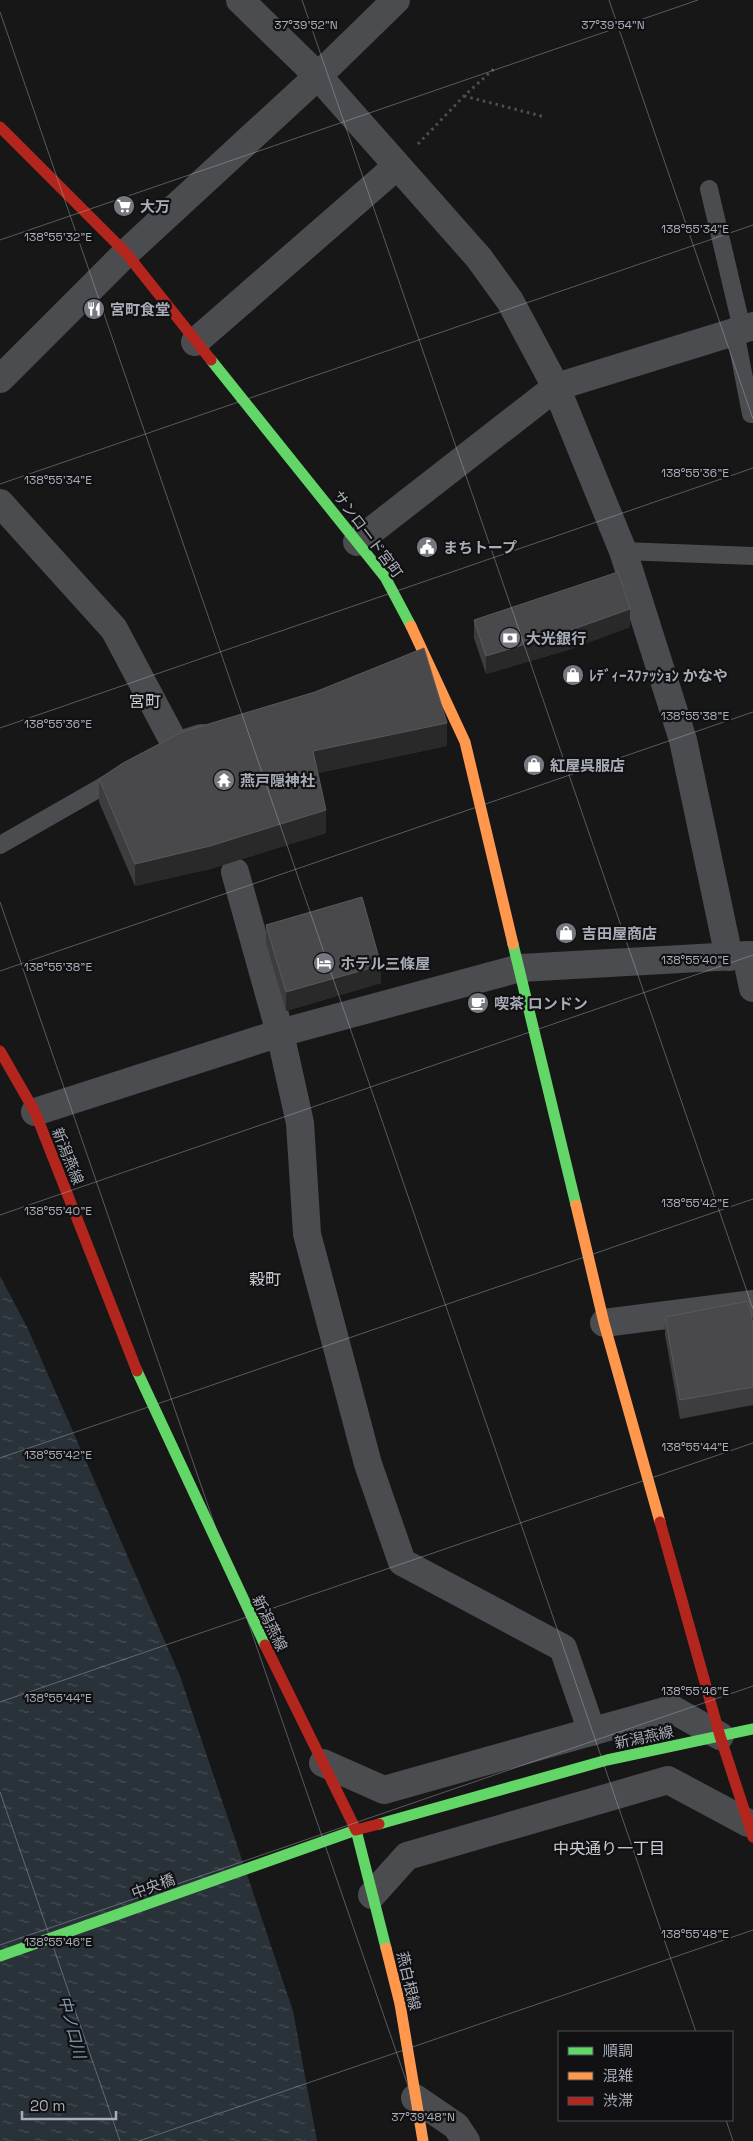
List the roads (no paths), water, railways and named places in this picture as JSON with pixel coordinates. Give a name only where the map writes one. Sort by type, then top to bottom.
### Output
[{"type":"street","points":[[240,0],[318,76],[479,258],[510,301],[556,387],[623,551],[683,740],[753,988]]},
{"type":"street","points":[[0,379],[126,254],[318,76],[396,0]]},
{"type":"street","name":"サンロード宮町","points":[[0,127],[126,254],[385,577],[425,653],[465,742],[604,1323],[720,1736],[751,1830]]},
{"type":"street","points":[[195,342],[397,166]]},
{"type":"street","points":[[357,542],[556,387],[747,327]]},
{"type":"street","points":[[0,503],[114,628],[168,751],[230,729]]},
{"type":"street","points":[[399,665],[425,653]]},
{"type":"street","points":[[235,872],[280,1034],[300,1123],[307,1234],[368,1464],[402,1562],[563,1648],[592,1732]]},
{"type":"street","points":[[35,1112],[280,1034],[520,968],[743,956]]},
{"type":"street","name":"新潟燕線","points":[[0,1051],[35,1112],[144,1389],[243,1601],[356,1830],[607,1760],[753,1730]]},
{"type":"street","points":[[604,1323],[753,1304]]},
{"type":"street","points":[[323,1763],[384,1790],[672,1709],[720,1736]]},
{"type":"street","points":[[372,1895],[407,1856],[668,1780],[751,1830]]},
{"type":"street","name":"中央橋","points":[[0,1956],[356,1830]]},
{"type":"street","name":"燕白根線","points":[[356,1830],[400,2004],[423,2141]]},
{"type":"street","points":[[415,2098],[456,2126],[466,2141]]},
{"type":"lane","points":[[709,189],[747,327],[737,342],[751,414],[753,414]]},
{"type":"lane","points":[[623,551],[753,556]]},
{"type":"lane","points":[[0,845],[133,770]]},
{"type":"water","name":"中ノ口川","points":[[0,1276],[28,1329],[180,1676],[293,2011],[317,2141],[0,2141]]},
{"type":"place","name":"大万","points":[[124,206]]},
{"type":"place","name":"宮町食堂","points":[[94,309]]},
{"type":"place","name":"まちトープ","points":[[427,547]]},
{"type":"place","name":"大光銀行","points":[[510,638]]},
{"type":"place","name":"ﾚﾃﾞｨｰｽﾌｧｯｼｮﾝ かなや","points":[[573,675]]},
{"type":"place","name":"紅屋呉服店","points":[[534,765]]},
{"type":"place","name":"燕戸隠神社","points":[[224,780]]},
{"type":"place","name":"吉田屋商店","points":[[566,933]]},
{"type":"place","name":"ホテル三條屋","points":[[324,963]]},
{"type":"place","name":"喫茶 ロンドン","points":[[478,1003]]},
{"type":"district","name":"宮町","points":[[145,701]]},
{"type":"district","name":"穀町","points":[[265,1279]]},
{"type":"district","name":"中央通り一丁目","points":[[609,1848]]}]
